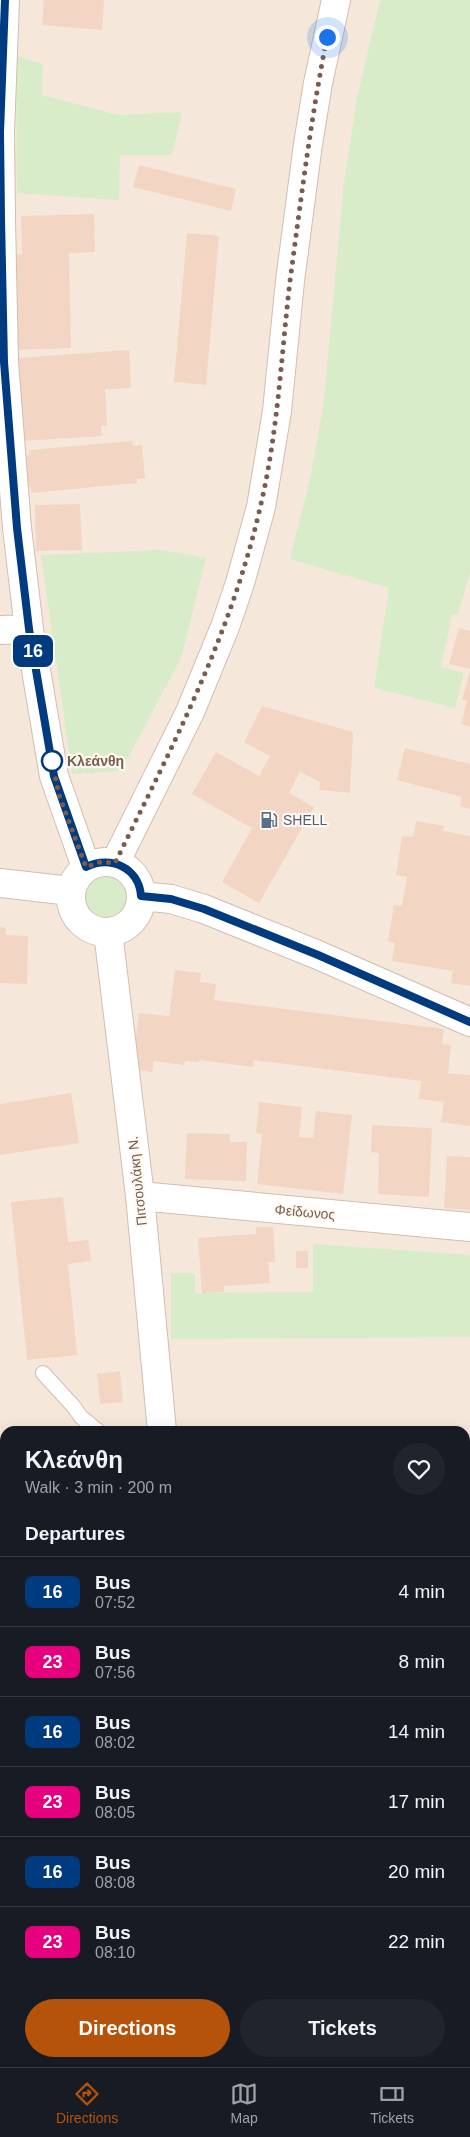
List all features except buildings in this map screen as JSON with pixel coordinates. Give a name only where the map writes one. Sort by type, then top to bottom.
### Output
[{"type":"street","points":[[5,0],[0,132],[2,362],[17,528],[29,629],[54,776],[86,867]]},
{"type":"street","points":[[115,863],[190,712],[225,627],[240,583],[261,507],[277,411],[290,281],[308,144],[323,56],[336,0]]},
{"type":"street","points":[[0,630],[29,629]]},
{"type":"street","points":[[100,862],[115,863],[125,867],[134,876],[141,889],[138,911],[130,923],[116,931],[93,930],[79,921],[71,905],[71,891],[76,877],[86,867],[100,862]]},
{"type":"street","points":[[0,883],[71,891]]},
{"type":"street","points":[[141,896],[171,899],[204,909],[318,955],[470,1022]]},
{"type":"street","name":"Πιτσουλάκη Ν.","points":[[108,932],[140,1196],[162,1426]]},
{"type":"street","name":"Φείδωνος","points":[[140,1196],[470,1227]]},
{"type":"lane","points":[[43,1373],[81,1417],[92,1426]]},
{"type":"shaded area","points":[[0,0],[470,0],[470,1426],[0,1426]]},
{"type":"green space","points":[[380,0],[470,0],[470,572],[458,614],[452,615],[441,667],[464,673],[455,708],[374,688],[389,588],[290,559],[309,484],[323,409],[344,182],[357,98]]},
{"type":"green space","points":[[16,56],[43,64],[42,95],[118,115],[182,112],[172,155],[120,155],[119,200],[17,193]]},
{"type":"green space","points":[[162,550],[206,558],[182,656],[121,771],[72,774],[41,555]]},
{"type":"green space","points":[[101,874],[111,874],[125,884],[129,897],[125,910],[119,916],[111,920],[101,920],[87,910],[83,902],[83,892],[93,878]]},
{"type":"green space","points":[[313,1244],[470,1255],[470,1337],[171,1339],[171,1273],[195,1273],[195,1293],[313,1292]]},
{"type":"bus line","name":"16","points":[[5,0],[0,132],[4,362],[17,528],[29,629],[54,776],[59,795],[86,867],[100,862],[113,862],[130,871],[138,882],[141,896],[171,899],[204,909],[318,955],[470,1022]]},
{"type":"place","name":"Κλεάνθη","points":[[52,761]]},
{"type":"place","name":"SHELL","points":[[269,820]]},
{"type":"route","points":[[52,761],[59,795],[86,867],[100,862],[115,863],[190,712],[210,661],[218,646],[232,610],[261,507],[277,411],[290,281],[298,232],[308,144],[327,37]]}]
